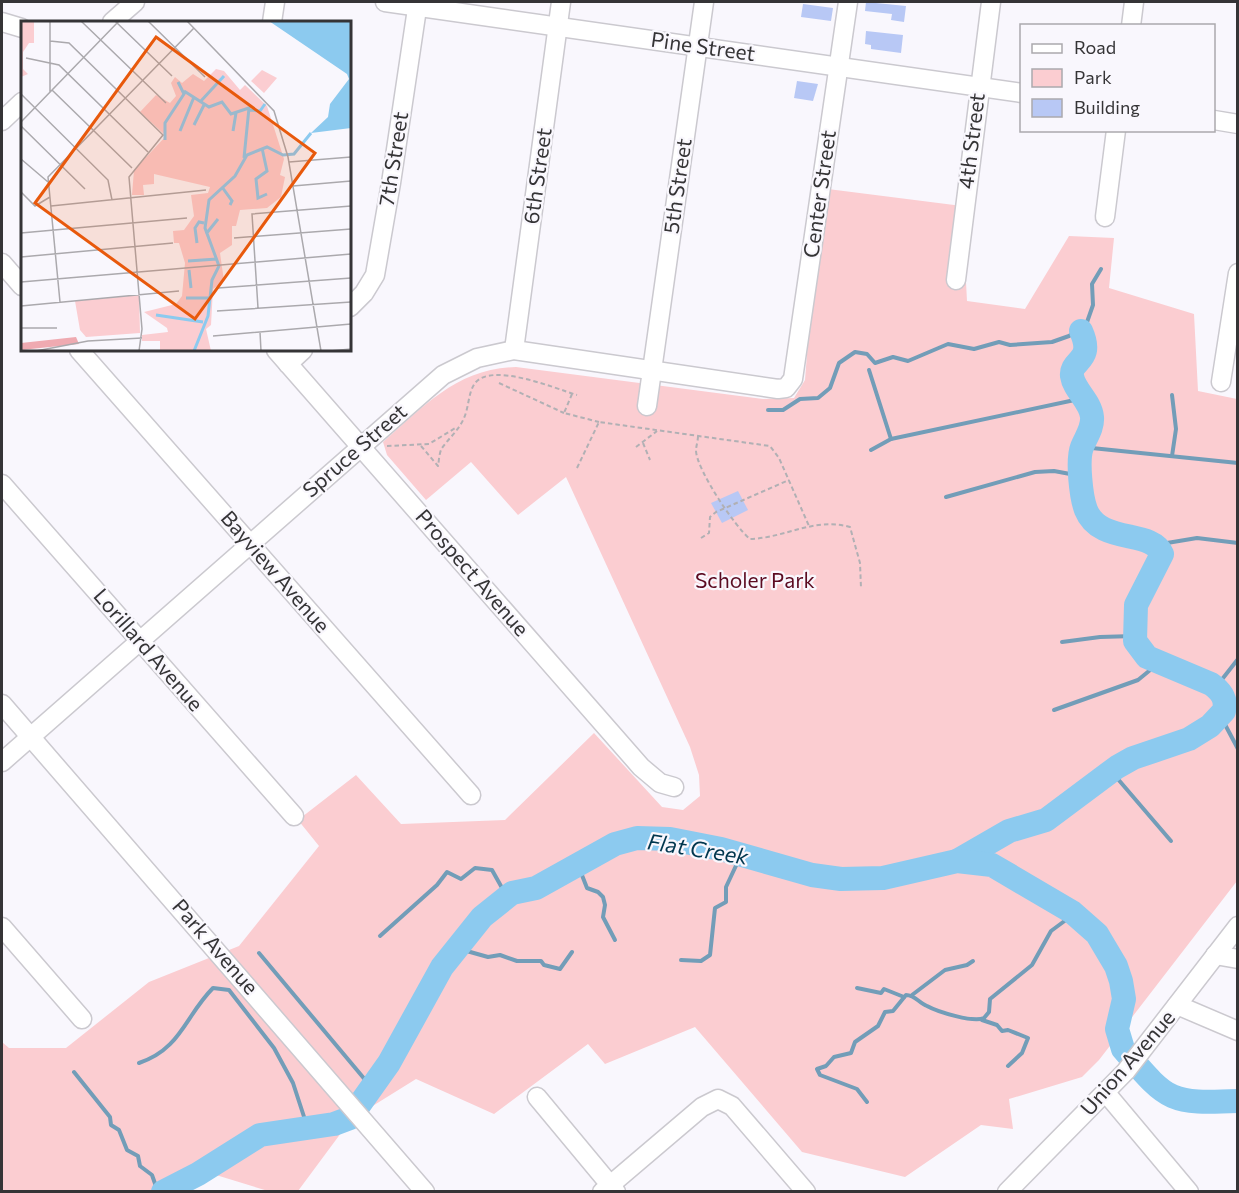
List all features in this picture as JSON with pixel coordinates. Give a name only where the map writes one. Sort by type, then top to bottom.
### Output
[{"type":"street","points":[[113,21],[135,2]]},
{"type":"street","points":[[272,21],[275,2]]},
{"type":"street","name":"Pine Street","points":[[385,2],[417,4],[557,27],[1020,93]]},
{"type":"street","name":"6th Street","points":[[514,350],[561,2]]},
{"type":"street","name":"5th Street","points":[[647,406],[704,2]]},
{"type":"street","name":"Center Street","points":[[789,385],[793,379],[848,2]]},
{"type":"street","name":"4th Street","points":[[956,280],[991,2]]},
{"type":"street","points":[[1131,24],[1134,2]]},
{"type":"street","name":"7th Street","points":[[351,306],[364,293],[375,275],[392,183],[417,4]]},
{"type":"street","points":[[2,22],[21,28]]},
{"type":"street","points":[[2,121],[21,103]]},
{"type":"street","points":[[1215,120],[1238,124]]},
{"type":"street","points":[[1105,217],[1116,132]]},
{"type":"street","points":[[2,263],[21,285]]},
{"type":"street","points":[[1221,382],[1238,273]]},
{"type":"street","name":"Spruce Street","points":[[2,762],[360,445],[443,375],[477,358],[514,350],[778,389],[789,385]]},
{"type":"street","name":"Bayview Avenue","points":[[80,351],[471,795]]},
{"type":"street","name":"Prospect Avenue","points":[[277,351],[641,767],[660,783],[674,787]]},
{"type":"street","points":[[288,364],[302,351]]},
{"type":"street","name":"Lorillard Avenue","points":[[2,484],[294,816]]},
{"type":"street","name":"Park Avenue","points":[[2,704],[425,1191]]},
{"type":"street","name":"Union Avenue","points":[[1008,1191],[1110,1088],[1150,1042],[1238,926]]},
{"type":"street","points":[[2,927],[82,1019]]},
{"type":"street","points":[[1215,955],[1238,959]]},
{"type":"street","points":[[1177,1005],[1238,1031]]},
{"type":"street","points":[[1110,1088],[1189,1191]]},
{"type":"street","points":[[537,1097],[609,1189],[713,1100],[726,1101],[753,1128],[806,1191]]},
{"type":"path","points":[[421,446],[438,466],[442,448],[453,437],[464,418],[473,386],[481,378],[491,374],[501,374],[577,395]]},
{"type":"path","points":[[499,383],[564,413],[598,422],[770,446],[779,458],[808,525]]},
{"type":"path","points":[[564,413],[572,394]]},
{"type":"path","points":[[577,468],[598,422]]},
{"type":"path","points":[[360,445],[421,446],[435,441],[457,427]]},
{"type":"path","points":[[636,447],[657,430]]},
{"type":"path","points":[[698,436],[696,452],[718,500],[740,530],[750,539],[768,538],[808,525],[835,523],[850,527],[860,563],[861,588]]},
{"type":"path","points":[[435,441],[442,448]]},
{"type":"path","points":[[643,443],[650,460]]},
{"type":"path","points":[[701,538],[709,533],[710,517],[789,480]]},
{"type":"green space","name":"Scholer Park","points":[[820,188],[962,206],[967,301],[1025,309],[1069,236],[1114,238],[1109,288],[1194,314],[1198,391],[1237,399],[1237,881],[1099,1060],[1082,1077],[1009,1099],[1013,1129],[981,1125],[905,1177],[802,1152],[695,1027],[605,1064],[588,1044],[494,1114],[416,1079],[371,1107],[341,1133],[298,1191],[268,1191],[216,1175],[183,1191],[2,1191],[2,1042],[9,1048],[66,1048],[149,982],[239,946],[319,846],[298,820],[356,775],[401,824],[505,820],[594,733],[662,807],[683,810],[700,796],[699,775],[690,747],[566,477],[518,515],[471,462],[426,500],[387,455],[383,442],[443,391],[477,374],[495,369],[516,367],[763,399],[794,398],[805,380]]},
{"type":"building","points":[[866,2],[906,6],[904,22],[891,20],[892,14],[865,11]]},
{"type":"building","points":[[803,4],[833,8],[831,21],[801,17]]},
{"type":"building","points":[[866,31],[903,35],[901,53],[871,49],[871,45],[865,44]]},
{"type":"building","points":[[797,81],[818,84],[813,101],[794,98]]},
{"type":"building","points":[[738,491],[748,510],[722,523],[711,503]]},
{"type":"waterway","points":[[768,410],[783,410],[800,399],[818,398],[830,388],[839,363],[855,352],[867,354],[875,363],[893,357],[908,361],[948,344],[974,349],[999,342],[1010,345],[1052,342],[1069,336],[1086,325],[1093,305],[1092,284],[1101,269]]},
{"type":"waterway","points":[[957,861],[1009,831],[1046,820],[1117,767],[1133,758],[1189,739],[1210,726],[1225,707],[1220,692],[1211,684],[1147,657],[1135,641],[1136,605],[1162,554],[1156,546],[1148,542],[1102,528],[1093,521],[1086,510],[1081,488],[1080,460],[1092,417],[1089,406],[1072,376],[1072,370],[1084,354],[1085,341],[1081,331]]},
{"type":"waterway","points":[[869,370],[891,439]]},
{"type":"waterway","points":[[1172,395],[1176,429],[1172,456]]},
{"type":"waterway","points":[[871,450],[891,439],[1084,398]]},
{"type":"waterway","points":[[1082,447],[1238,463]]},
{"type":"waterway","points":[[946,497],[1035,472],[1054,471],[1081,476]]},
{"type":"waterway","points":[[1155,545],[1197,538],[1238,543]]},
{"type":"waterway","points":[[1062,642],[1100,637],[1134,636]]},
{"type":"waterway","points":[[1216,687],[1238,659]]},
{"type":"waterway","points":[[1054,710],[1138,680],[1149,671],[1155,661]]},
{"type":"waterway","points":[[1221,717],[1238,749]]},
{"type":"waterway","points":[[1111,771],[1171,841]]},
{"type":"waterway","name":"Flat Creek","points":[[163,1192],[198,1174],[260,1135],[334,1124],[350,1118],[389,1063],[442,967],[482,917],[512,893],[536,888],[615,844],[637,838],[670,839],[721,849],[812,875],[841,879],[883,878],[957,861],[992,865],[1072,912],[1097,934],[1116,966],[1121,981],[1124,999],[1117,1029],[1123,1049],[1150,1079],[1171,1096],[1183,1100],[1238,1101]]},
{"type":"waterway","points":[[681,960],[701,961],[710,955],[715,908],[726,902],[726,887],[741,855]]},
{"type":"waterway","points":[[578,865],[587,888],[598,892],[603,897],[605,905],[603,917],[615,940]]},
{"type":"waterway","points":[[380,936],[437,885],[447,872],[461,879],[475,868],[492,870],[506,895]]},
{"type":"waterway","points":[[867,1102],[857,1089],[820,1075],[817,1069],[826,1066],[834,1057],[851,1053],[855,1042],[878,1026],[885,1012],[893,1011],[906,995],[947,1014],[972,1019],[984,1018],[989,1012],[990,999],[1032,965],[1051,931],[1074,914]]},
{"type":"waterway","points":[[456,948],[488,957],[500,955],[517,961],[541,961],[544,965],[560,969],[572,952]]},
{"type":"waterway","points":[[259,953],[372,1088]]},
{"type":"waterway","points":[[912,995],[945,970],[967,965],[973,961]]},
{"type":"waterway","points":[[139,1063],[153,1057],[173,1040],[213,988],[229,990],[274,1048],[293,1083],[308,1129]]},
{"type":"waterway","points":[[857,988],[881,993],[884,989],[904,997]]},
{"type":"waterway","points":[[982,1020],[997,1025],[1002,1031],[1008,1030],[1028,1038],[1022,1053],[1008,1066]]},
{"type":"waterway","points":[[74,1072],[110,1117],[111,1125],[119,1130],[127,1150],[138,1156],[140,1166],[152,1175],[158,1192]]}]
